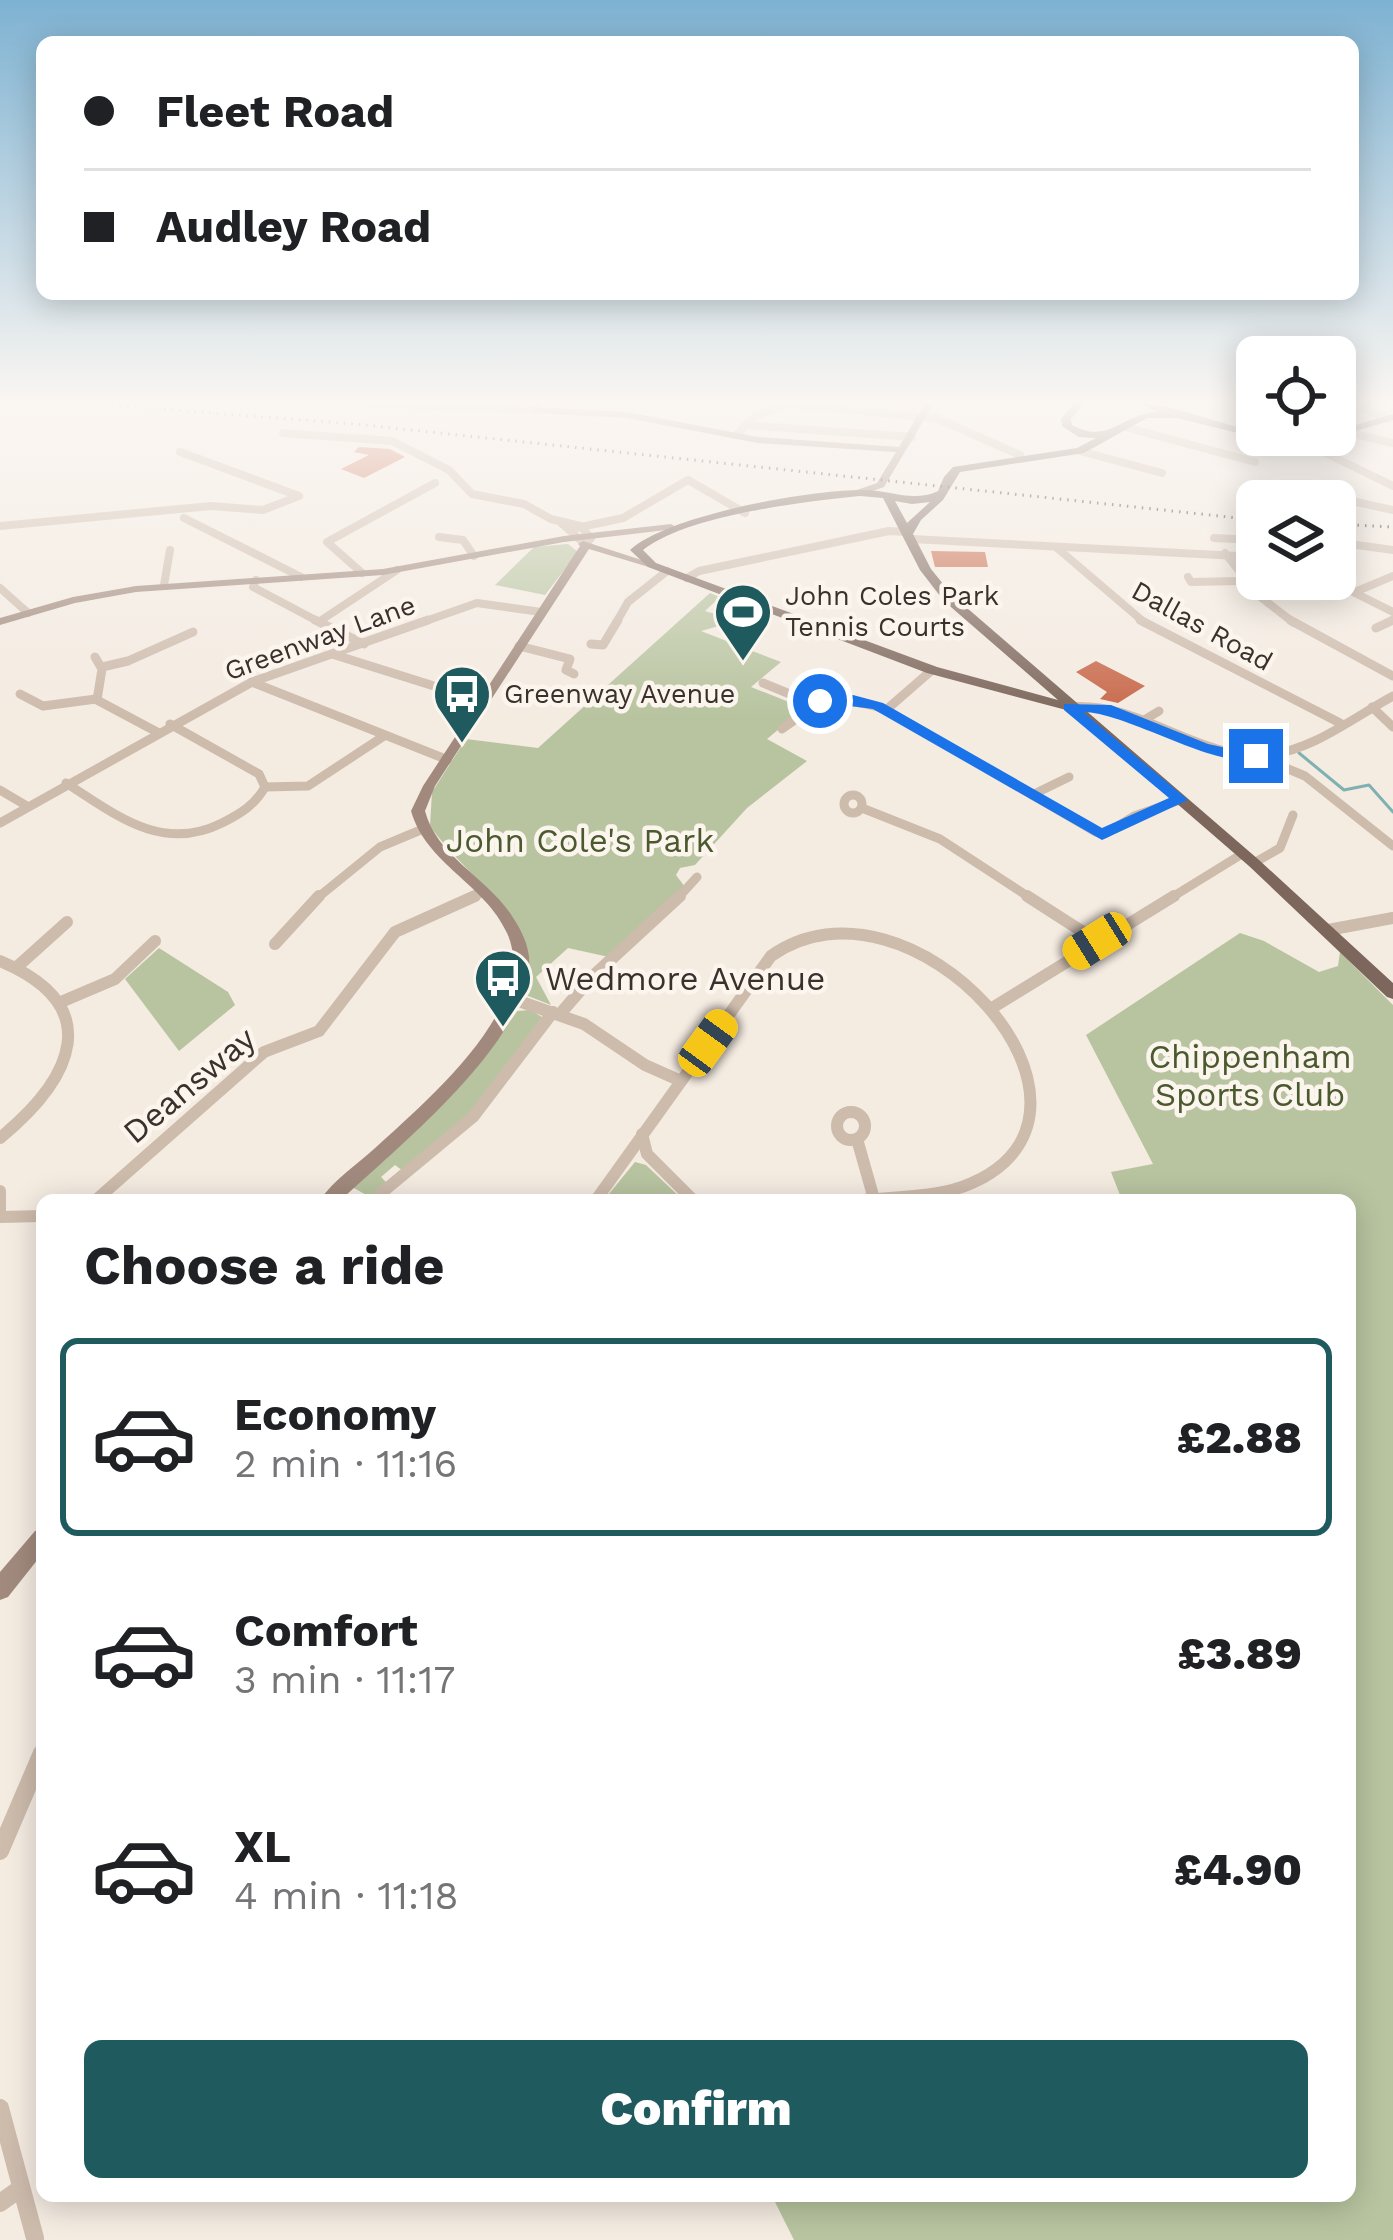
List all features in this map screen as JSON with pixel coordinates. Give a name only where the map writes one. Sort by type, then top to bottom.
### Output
[{"type":"main road","points":[[0,622],[89,596],[164,585],[397,570],[776,508]]},
{"type":"main road","points":[[894,508],[943,592],[1328,930],[1393,993]]},
{"type":"main road","points":[[911,536],[916,516],[928,508]]},
{"type":"main road","points":[[652,565],[639,556],[637,547],[671,527]]},
{"type":"main road","points":[[582,536],[932,670],[1069,707]]},
{"type":"main road","points":[[334,1194],[473,1060],[513,999],[523,965],[519,945],[485,891],[423,829],[420,803],[541,612],[582,536]]},
{"type":"main road","points":[[1026,693],[1043,692],[1043,682]]},
{"type":"main road","points":[[0,1589],[36,1545]]},
{"type":"street","points":[[0,526],[195,508]]},
{"type":"street","points":[[231,508],[269,508]]},
{"type":"street","points":[[362,573],[327,542],[393,508]]},
{"type":"street","points":[[531,508],[582,536],[641,508]]},
{"type":"street","points":[[736,508],[745,513]]},
{"type":"street","points":[[184,518],[301,577]]},
{"type":"street","points":[[687,578],[700,571],[892,531],[1057,547],[1236,554]]},
{"type":"street","points":[[439,537],[463,535],[474,556]]},
{"type":"street","points":[[1214,538],[1236,540]]},
{"type":"street","name":"Dallas Road","points":[[1057,547],[1141,622],[1340,723]]},
{"type":"street","points":[[1356,548],[1393,550]]},
{"type":"street","points":[[164,585],[170,550]]},
{"type":"street","points":[[1225,553],[1236,573]]},
{"type":"street","points":[[320,620],[397,570]]},
{"type":"street","points":[[598,647],[628,602],[667,571]]},
{"type":"street","points":[[1356,591],[1392,572]]},
{"type":"street","points":[[256,580],[257,591],[364,644]]},
{"type":"street","points":[[1191,582],[1236,580]]},
{"type":"street","points":[[0,588],[28,614]]},
{"type":"street","points":[[1356,593],[1393,616],[1376,628]]},
{"type":"street","points":[[1264,600],[1280,614],[1393,676]]},
{"type":"street","name":"Greenway Lane","points":[[0,824],[170,724],[252,682],[477,603],[541,612]]},
{"type":"street","points":[[96,699],[98,662],[128,661],[193,632]]},
{"type":"street","points":[[519,646],[570,659],[566,670],[574,674]]},
{"type":"street","points":[[332,654],[484,702]]},
{"type":"street","points":[[886,710],[932,670]]},
{"type":"street","points":[[252,682],[448,760]]},
{"type":"street","points":[[763,683],[814,704],[853,699],[886,710],[1102,835],[1134,816],[1180,800]]},
{"type":"street","points":[[20,694],[47,706],[96,699],[157,732]]},
{"type":"street","points":[[1256,756],[1290,750],[1393,697]]},
{"type":"street","points":[[782,729],[814,704]]},
{"type":"street","points":[[1372,706],[1393,727]]},
{"type":"street","points":[[1069,707],[1106,708],[1204,748],[1256,756],[1305,776]]},
{"type":"street","points":[[1142,722],[1159,711]]},
{"type":"street","points":[[170,724],[254,770],[265,787]]},
{"type":"street","points":[[265,787],[305,788],[384,736]]},
{"type":"street","points":[[1290,750],[1288,760],[1305,776],[1393,846]]},
{"type":"street","points":[[1032,795],[1069,778]]},
{"type":"street","points":[[66,783],[152,834],[173,839],[218,826],[257,801],[265,787]]},
{"type":"street","points":[[0,790],[27,806]]},
{"type":"street","points":[[862,808],[940,839],[1097,941]]},
{"type":"street","points":[[992,1008],[1097,941],[1248,859],[1280,848],[1293,815]]},
{"type":"street","points":[[274,944],[320,893],[391,840],[423,829]]},
{"type":"street","points":[[381,1194],[473,1118],[591,973],[666,912],[697,877]]},
{"type":"street","name":"Deansway","points":[[103,1194],[264,1052],[319,1031],[395,932],[485,891]]},
{"type":"street","points":[[1328,930],[1393,918]]},
{"type":"street","points":[[18,966],[67,922]]},
{"type":"street","points":[[600,1194],[775,952],[811,933],[858,935],[913,952],[962,980],[992,1008],[1017,1055],[1032,1116],[1021,1144],[1001,1166],[971,1184],[906,1194]]},
{"type":"street","points":[[61,1002],[115,980],[155,941]]},
{"type":"street","points":[[0,961],[46,983],[61,1002],[69,1041],[60,1074],[34,1112],[0,1138]]},
{"type":"street","points":[[513,999],[556,1013],[681,1081]]},
{"type":"street","points":[[642,1134],[647,1154],[687,1194]]},
{"type":"street","points":[[857,1139],[873,1194]]},
{"type":"street","points":[[0,1191],[0,1217],[36,1216]]},
{"type":"street","points":[[0,1851],[36,1767]]},
{"type":"street","points":[[0,2108],[35,2238]]},
{"type":"street","points":[[0,2204],[21,2188]]},
{"type":"green space","points":[[568,544],[578,552],[545,595],[495,585],[534,547]]},
{"type":"green space","name":"John Cole's Park","points":[[710,593],[720,597],[705,611],[754,610],[737,621],[701,631],[781,662],[751,687],[804,708],[767,739],[807,761],[747,808],[695,865],[680,868],[676,875],[685,887],[609,957],[568,948],[536,977],[551,1005],[523,994],[520,943],[496,901],[430,826],[432,792],[466,739],[538,748]]},
{"type":"green space","name":"Chippenham Sports Club","points":[[1240,933],[1319,972],[1338,966],[1340,952],[1393,1005],[1393,2240],[794,2240],[775,2202],[1356,2202],[1356,1194],[1120,1194],[1111,1172],[1153,1164],[1086,1035]]},
{"type":"green space","points":[[159,948],[228,992],[235,1005],[179,1051],[125,979]]},
{"type":"green space","points":[[530,1010],[542,1017],[471,1115],[403,1171],[395,1165],[381,1177],[388,1184],[374,1194],[352,1187],[475,1069],[517,1011]]},
{"type":"green space","points":[[635,1162],[646,1165],[677,1194],[609,1194]]},
{"type":"building","points":[[931,551],[985,552],[988,567],[935,567]]},
{"type":"building","points":[[1096,661],[1145,686],[1118,703],[1100,699],[1107,692],[1076,672]]},
{"type":"waterway","points":[[1299,753],[1344,790],[1369,785],[1393,812]]},
{"type":"railway","points":[[1140,508],[1236,518]]},
{"type":"railway","points":[[1356,525],[1393,527]]},
{"type":"place","name":"John Coles Park Tennis Courts","points":[[743,663]]},
{"type":"place","name":"Greenway Avenue","points":[[462,745]]},
{"type":"place","name":"Wedmore Avenue","points":[[503,1029]]},
{"type":"route","points":[[820,701],[853,699],[878,706],[1102,835],[1134,816],[1180,800],[1069,707],[1106,708],[1204,748],[1256,756]]}]
